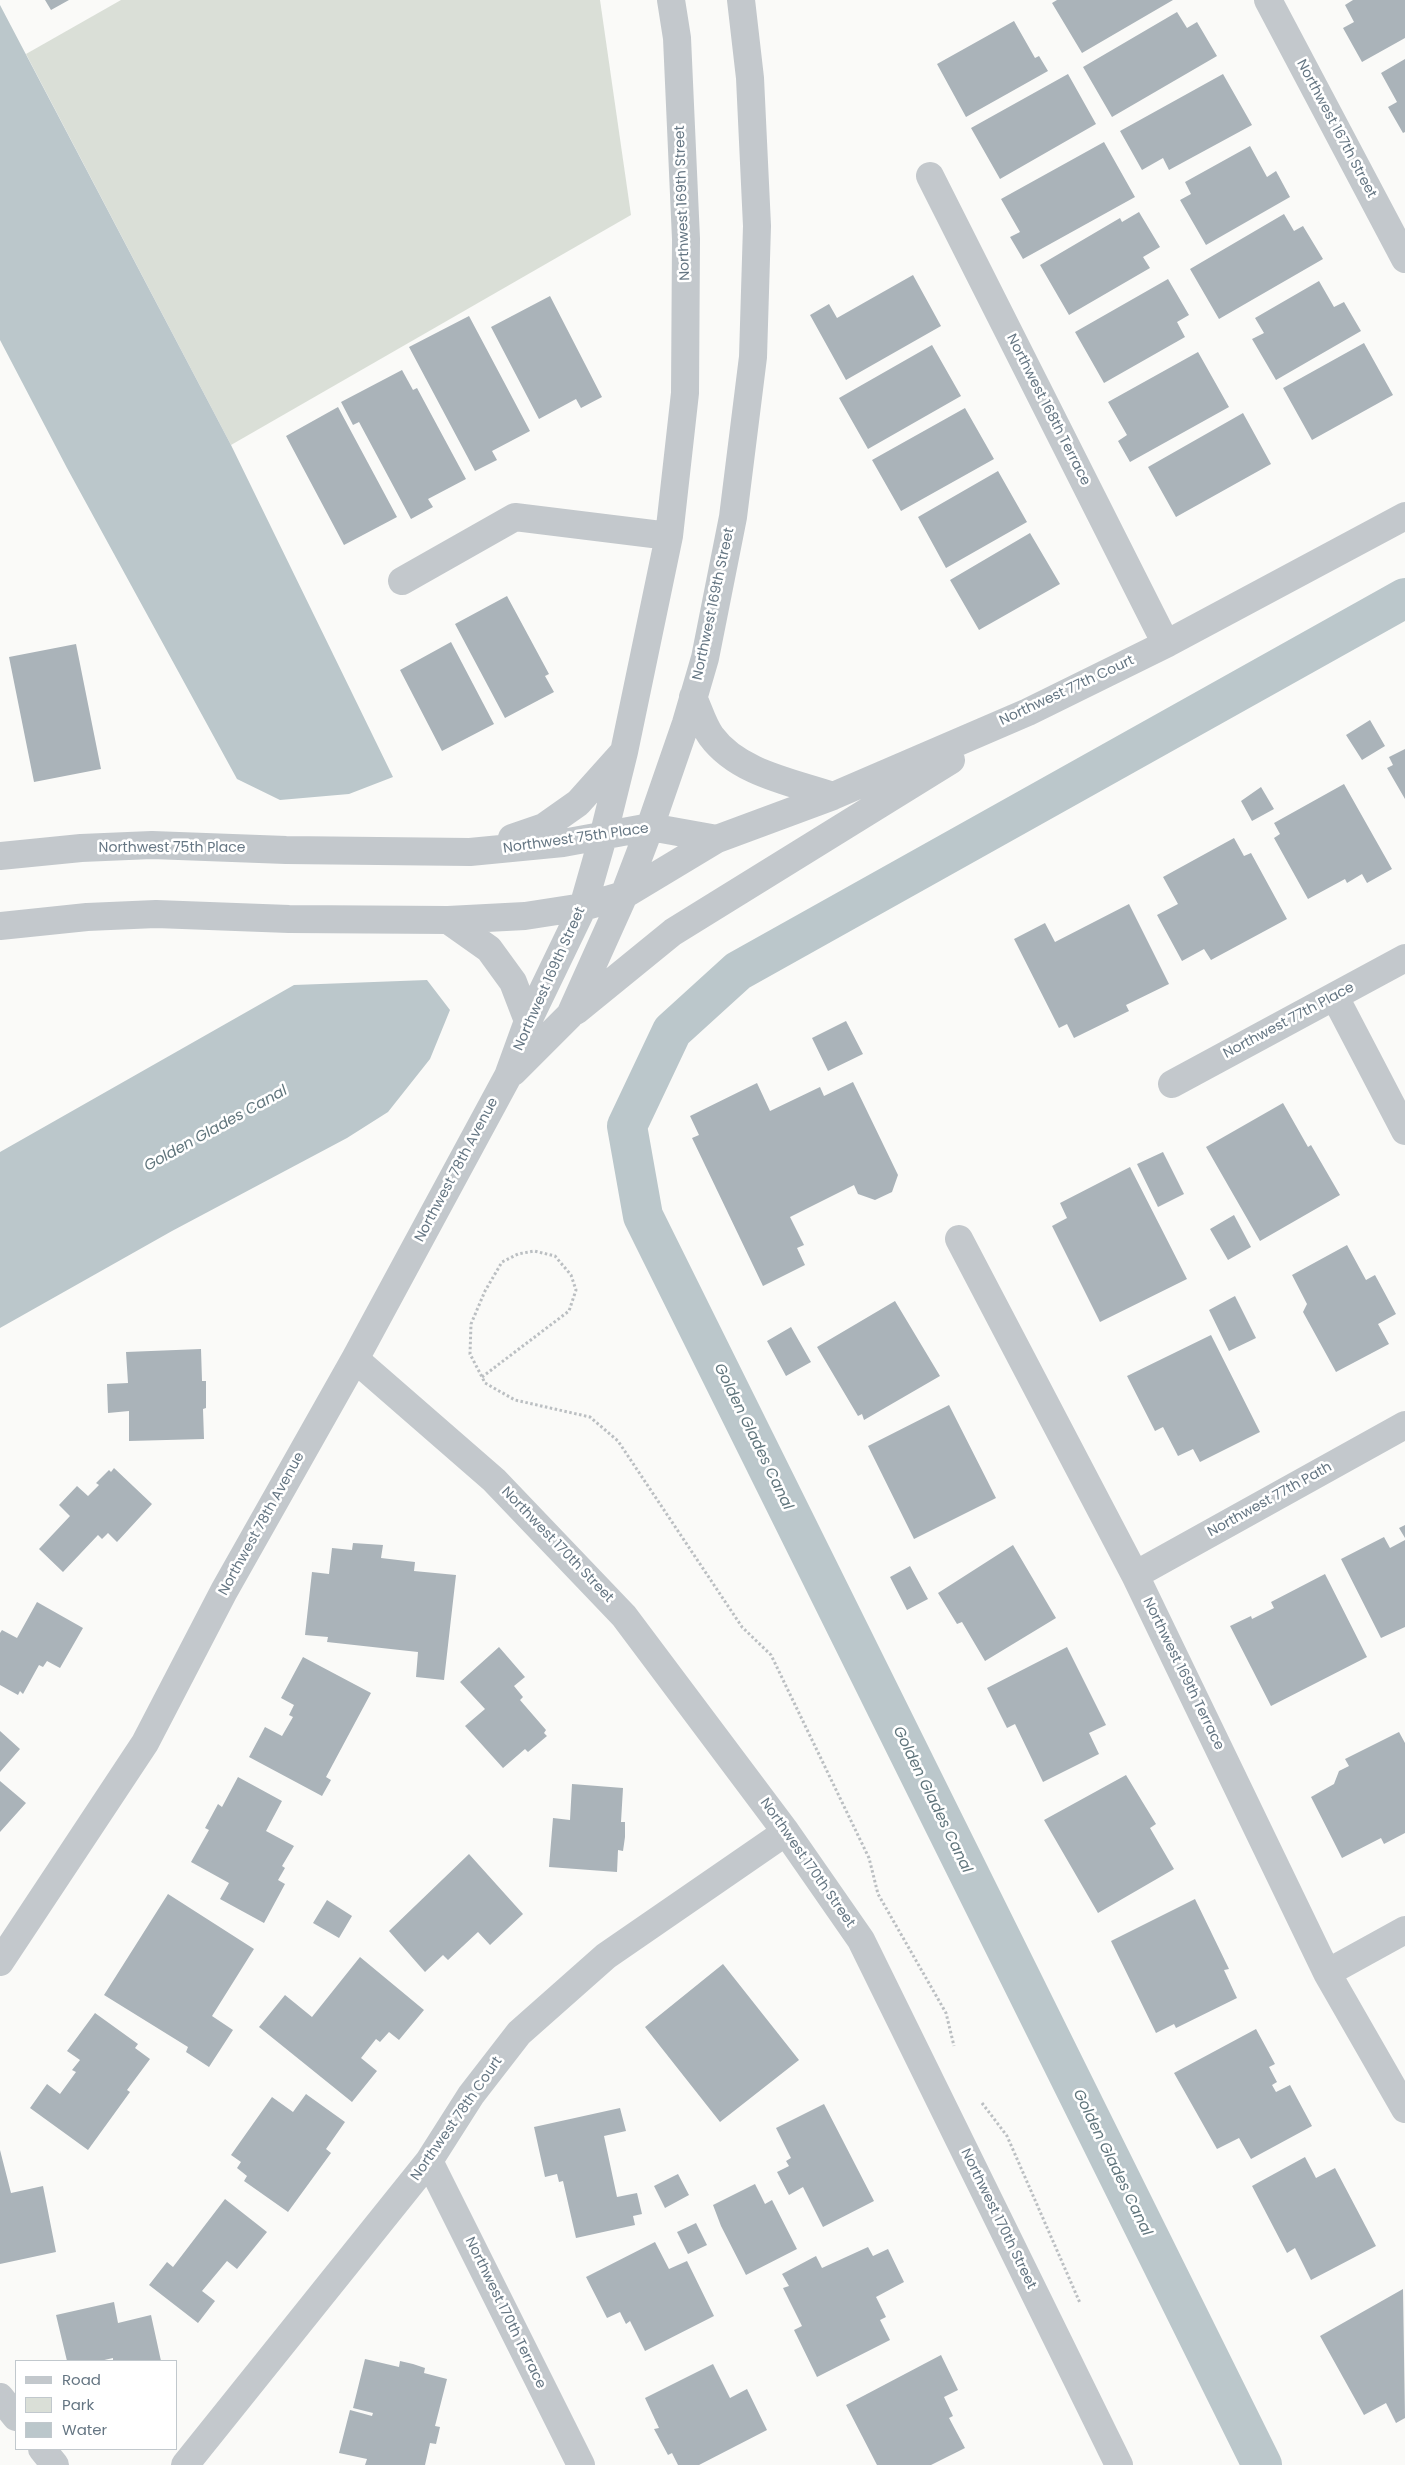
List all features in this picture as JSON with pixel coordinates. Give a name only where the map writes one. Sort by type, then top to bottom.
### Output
[{"type":"street","name":"Northwest 169th Street","points":[[508,1076],[528,1021],[583,907],[624,752],[669,536],[685,393],[686,248],[677,38],[671,0]]},
{"type":"street","name":"Northwest 169th Street","points":[[508,1076],[570,1015],[624,895],[650,827],[694,697],[705,658],[733,517],[753,357],[757,226],[750,78],[741,0]]},
{"type":"street","name":"Northwest 167th Street","points":[[1268,0],[1405,259]]},
{"type":"street","name":"Northwest 168th Terrace","points":[[930,176],[1166,644]]},
{"type":"street","name":"Northwest 77th Court","points":[[717,839],[833,796],[1028,712],[1166,644],[1405,516]]},
{"type":"street","points":[[402,581],[515,517],[669,536]]},
{"type":"street","points":[[694,697],[710,735],[726,753],[752,769],[833,796]]},
{"type":"street","points":[[570,1015],[673,932],[1028,712]]},
{"type":"street","points":[[470,852],[544,827],[578,803],[624,752]]},
{"type":"street","name":"Northwest 75th Place","points":[[0,856],[81,848],[152,845],[286,850],[470,852],[563,843],[650,827],[717,839]]},
{"type":"street","points":[[0,926],[87,917],[156,914],[448,920],[526,916],[583,907],[624,895],[717,839]]},
{"type":"street","points":[[448,920],[489,949],[512,982],[528,1021]]},
{"type":"street","name":"Northwest 77th Place","points":[[1172,1084],[1405,958]]},
{"type":"street","points":[[1335,997],[1405,1130]]},
{"type":"street","name":"Northwest 78th Avenue","points":[[0,1962],[145,1743],[224,1591],[355,1359],[508,1076]]},
{"type":"street","name":"Northwest 169th Terrace","points":[[959,1239],[1135,1575],[1328,1972],[1405,2109]]},
{"type":"street","name":"Northwest 170th Street","points":[[355,1359],[494,1480],[624,1616],[786,1832],[862,1940],[1119,2465]]},
{"type":"street","name":"Northwest 77th Path","points":[[1135,1575],[1405,1425]]},
{"type":"street","name":"Northwest 78th Court","points":[[185,2465],[429,2161],[471,2095],[519,2033],[606,1956],[786,1832]]},
{"type":"street","points":[[1328,1972],[1405,1930]]},
{"type":"street","name":"Northwest 170th Terrace","points":[[429,2161],[581,2465]]},
{"type":"street","points":[[0,2398],[15,2417]]},
{"type":"street","points":[[43,2450],[55,2465]]},
{"type":"path","points":[[534,1251],[555,1256],[571,1275],[576,1290],[569,1311],[482,1377],[470,1354],[471,1324],[485,1291],[502,1262],[518,1254],[534,1251]]},
{"type":"green space","points":[[121,0],[600,0],[631,215],[231,445],[26,54]]},
{"type":"water","points":[[0,5],[231,445],[393,777],[349,794],[280,800],[237,779],[67,468],[0,340]]},
{"type":"water","points":[[427,980],[450,1010],[430,1059],[388,1112],[347,1138],[172,1231],[0,1328],[0,1152],[294,985]]},
{"type":"building","points":[[45,0],[69,0],[51,10]]},
{"type":"building","points":[[1057,0],[1173,0],[1082,53],[1052,3]]},
{"type":"building","points":[[1353,0],[1405,0],[1405,38],[1362,62],[1343,28],[1354,22],[1345,5]]},
{"type":"building","points":[[1177,12],[1187,28],[1197,22],[1217,56],[1112,117],[1083,67]]},
{"type":"building","points":[[1014,21],[1035,58],[1039,56],[1048,71],[966,117],[937,64]]},
{"type":"building","points":[[1405,59],[1405,132],[1403,133],[1388,107],[1397,102],[1381,73]]},
{"type":"building","points":[[1068,74],[1096,124],[1000,179],[971,128]]},
{"type":"building","points":[[1223,74],[1252,125],[1169,170],[1163,158],[1142,170],[1120,131]]},
{"type":"building","points":[[1104,142],[1135,197],[1023,259],[1010,237],[1020,232],[1001,199]]},
{"type":"building","points":[[1250,146],[1267,177],[1276,171],[1290,197],[1206,245],[1180,200],[1191,194],[1185,182]]},
{"type":"building","points":[[1139,212],[1160,247],[1143,257],[1150,268],[1069,315],[1040,265],[1120,218],[1122,222]]},
{"type":"building","points":[[1284,214],[1294,231],[1303,226],[1323,259],[1219,319],[1190,269]]},
{"type":"building","points":[[913,275],[941,326],[846,380],[810,315],[829,304],[837,318]]},
{"type":"building","points":[[1168,279],[1189,315],[1177,322],[1185,337],[1104,383],[1075,332]]},
{"type":"building","points":[[1319,281],[1334,307],[1344,302],[1361,331],[1276,380],[1252,339],[1264,333],[1255,318]]},
{"type":"building","points":[[550,296],[602,397],[581,408],[576,399],[539,419],[491,327]]},
{"type":"building","points":[[469,316],[530,431],[492,451],[497,460],[475,471],[409,347]]},
{"type":"building","points":[[1364,343],[1393,395],[1312,440],[1283,388]]},
{"type":"building","points":[[932,345],[961,396],[868,449],[839,398]]},
{"type":"building","points":[[1198,352],[1229,407],[1130,462],[1118,441],[1127,435],[1108,402]]},
{"type":"building","points":[[402,370],[413,390],[417,388],[466,479],[428,499],[433,507],[411,519],[359,422],[353,425],[341,402]]},
{"type":"building","points":[[338,407],[397,517],[344,545],[286,436]]},
{"type":"building","points":[[965,408],[994,459],[901,511],[872,460]]},
{"type":"building","points":[[1243,413],[1271,464],[1176,517],[1148,467]]},
{"type":"building","points":[[998,471],[1027,522],[946,568],[918,517]]},
{"type":"building","points":[[1030,533],[1060,584],[979,630],[950,580]]},
{"type":"building","points":[[507,596],[549,674],[545,676],[554,692],[505,718],[455,624]]},
{"type":"building","points":[[451,642],[494,724],[442,751],[400,670]]},
{"type":"building","points":[[76,644],[101,769],[34,782],[9,657]]},
{"type":"building","points":[[1370,720],[1385,746],[1362,760],[1346,735]]},
{"type":"building","points":[[1405,749],[1405,799],[1387,768],[1393,765],[1389,757]]},
{"type":"building","points":[[1344,784],[1392,869],[1367,883],[1362,874],[1347,883],[1345,879],[1308,899],[1274,838],[1280,834],[1274,823]]},
{"type":"building","points":[[1261,787],[1274,809],[1252,821],[1241,801]]},
{"type":"building","points":[[1234,838],[1244,856],[1251,853],[1287,919],[1211,960],[1204,949],[1182,961],[1157,915],[1178,904],[1163,877]]},
{"type":"building","points":[[1129,904],[1169,984],[1126,1005],[1129,1011],[1074,1038],[1067,1024],[1059,1028],[1014,939],[1045,923],[1055,942]]},
{"type":"building","points":[[846,1021],[863,1054],[828,1071],[812,1038]]},
{"type":"building","points":[[853,1082],[898,1175],[892,1192],[875,1200],[858,1194],[854,1185],[790,1217],[804,1245],[797,1248],[805,1265],[763,1286],[692,1138],[699,1135],[690,1116],[757,1083],[770,1111],[820,1087],[824,1096]]},
{"type":"building","points":[[1283,1103],[1308,1147],[1311,1145],[1340,1195],[1260,1241],[1206,1147]]},
{"type":"building","points":[[1163,1152],[1184,1194],[1158,1207],[1137,1164]]},
{"type":"building","points":[[1130,1167],[1187,1279],[1100,1322],[1052,1226],[1067,1218],[1060,1203]]},
{"type":"building","points":[[1234,1215],[1251,1247],[1228,1260],[1210,1229]]},
{"type":"building","points":[[1347,1245],[1366,1280],[1375,1275],[1396,1314],[1378,1324],[1389,1344],[1336,1372],[1303,1312],[1307,1304],[1292,1275]]},
{"type":"building","points":[[1235,1296],[1256,1338],[1229,1351],[1209,1310]]},
{"type":"building","points":[[895,1301],[940,1376],[864,1420],[862,1414],[858,1416],[817,1347]]},
{"type":"building","points":[[791,1327],[811,1362],[786,1376],[767,1341]]},
{"type":"building","points":[[1211,1335],[1260,1432],[1200,1462],[1193,1449],[1178,1456],[1163,1427],[1155,1431],[1127,1376]]},
{"type":"building","points":[[201,1349],[202,1381],[206,1381],[206,1408],[203,1409],[204,1439],[129,1441],[129,1411],[108,1413],[107,1384],[128,1383],[126,1352]]},
{"type":"building","points":[[949,1405],[996,1498],[914,1539],[868,1446]]},
{"type":"building","points":[[114,1468],[152,1504],[117,1542],[108,1533],[102,1539],[98,1535],[63,1572],[39,1549],[70,1516],[59,1505],[77,1486],[88,1496],[99,1485],[96,1483],[109,1470],[111,1472]]},
{"type":"building","points":[[1405,1525],[1405,1538],[1399,1528]]},
{"type":"building","points":[[1384,1537],[1390,1548],[1405,1540],[1405,1627],[1381,1638],[1341,1559]]},
{"type":"building","points":[[353,1543],[383,1545],[381,1558],[415,1562],[414,1571],[456,1575],[444,1680],[416,1677],[418,1652],[327,1642],[328,1637],[305,1635],[312,1572],[329,1574],[332,1548],[352,1550]]},
{"type":"building","points":[[1013,1545],[1056,1618],[985,1661],[962,1622],[957,1624],[938,1593]]},
{"type":"building","points":[[910,1566],[928,1599],[907,1610],[890,1577]]},
{"type":"building","points":[[1325,1574],[1367,1657],[1271,1706],[1230,1626],[1251,1616],[1252,1619],[1274,1608],[1271,1602]]},
{"type":"building","points":[[37,1602],[83,1628],[60,1668],[47,1661],[43,1667],[39,1665],[23,1694],[20,1691],[18,1695],[0,1685],[0,1633],[2,1630],[17,1638]]},
{"type":"building","points":[[499,1647],[525,1677],[514,1686],[523,1697],[520,1700],[546,1730],[544,1733],[547,1736],[528,1752],[525,1749],[503,1768],[465,1726],[485,1709],[460,1682]]},
{"type":"building","points":[[1067,1647],[1106,1725],[1089,1733],[1099,1754],[1043,1782],[1015,1724],[1007,1728],[987,1688]]},
{"type":"building","points":[[303,1657],[371,1693],[326,1777],[331,1780],[322,1796],[249,1757],[265,1727],[282,1736],[293,1717],[289,1715],[294,1705],[281,1698]]},
{"type":"building","points":[[0,1731],[20,1749],[0,1772]]},
{"type":"building","points":[[1399,1732],[1405,1743],[1405,1833],[1384,1844],[1381,1838],[1342,1858],[1311,1797],[1334,1784],[1339,1771],[1349,1766],[1345,1759]]},
{"type":"building","points":[[1126,1775],[1156,1824],[1150,1828],[1174,1869],[1098,1913],[1044,1820]]},
{"type":"building","points":[[238,1777],[282,1801],[266,1831],[294,1846],[282,1866],[285,1868],[278,1880],[285,1884],[264,1923],[220,1899],[229,1883],[191,1862],[209,1830],[205,1828],[218,1804],[222,1807]]},
{"type":"building","points":[[0,1781],[26,1803],[0,1832]]},
{"type":"building","points":[[572,1784],[623,1788],[621,1822],[625,1822],[625,1837],[623,1851],[618,1850],[617,1872],[549,1867],[553,1818],[570,1820]]},
{"type":"building","points":[[469,1854],[523,1914],[490,1945],[478,1932],[448,1960],[443,1955],[425,1972],[389,1931]]},
{"type":"building","points":[[168,1894],[254,1949],[212,2016],[233,2030],[209,2067],[186,2052],[188,2047],[104,1995]]},
{"type":"building","points":[[1195,1899],[1229,1969],[1224,1970],[1237,1998],[1176,2028],[1174,2024],[1156,2033],[1111,1941]]},
{"type":"building","points":[[327,1900],[352,1916],[339,1938],[313,1923]]},
{"type":"building","points":[[360,1957],[424,2010],[399,2040],[389,2032],[380,2042],[376,2039],[361,2058],[377,2071],[352,2102],[259,2027],[285,1995],[312,2017]]},
{"type":"building","points":[[723,1964],[799,2060],[720,2122],[645,2027]]},
{"type":"building","points":[[95,2013],[138,2044],[135,2048],[150,2059],[127,2090],[130,2092],[88,2150],[30,2108],[47,2084],[60,2094],[76,2072],[72,2070],[80,2060],[67,2051]]},
{"type":"building","points":[[1256,2029],[1275,2064],[1269,2067],[1277,2082],[1272,2085],[1276,2092],[1290,2085],[1312,2126],[1251,2159],[1239,2138],[1217,2149],[1174,2073]]},
{"type":"building","points":[[306,2094],[345,2122],[326,2149],[331,2153],[288,2212],[244,2181],[247,2176],[237,2168],[241,2162],[231,2155],[272,2097],[293,2112]]},
{"type":"building","points":[[824,2104],[874,2201],[823,2227],[803,2187],[789,2195],[777,2172],[789,2166],[786,2161],[791,2158],[776,2128]]},
{"type":"building","points":[[620,2108],[626,2131],[604,2136],[617,2197],[637,2193],[642,2214],[633,2216],[635,2225],[576,2238],[563,2181],[559,2182],[557,2174],[545,2177],[534,2127]]},
{"type":"building","points":[[0,2150],[11,2193],[43,2186],[56,2252],[0,2264]]},
{"type":"building","points":[[1305,2157],[1316,2178],[1335,2168],[1376,2246],[1311,2280],[1295,2248],[1287,2253],[1252,2186]]},
{"type":"building","points":[[678,2174],[689,2195],[665,2208],[654,2186]]},
{"type":"building","points":[[755,2184],[765,2204],[772,2200],[797,2249],[746,2275],[721,2226],[713,2205]]},
{"type":"building","points":[[225,2199],[267,2232],[237,2269],[227,2261],[202,2291],[215,2301],[198,2323],[149,2285],[167,2262],[173,2267]]},
{"type":"building","points":[[696,2223],[707,2245],[688,2254],[677,2232]]},
{"type":"building","points":[[655,2242],[669,2269],[687,2261],[714,2316],[645,2351],[630,2321],[626,2324],[620,2312],[607,2318],[586,2277]]},
{"type":"building","points":[[868,2247],[873,2256],[888,2249],[904,2282],[876,2297],[886,2317],[880,2320],[890,2340],[817,2377],[794,2330],[802,2326],[783,2288],[789,2286],[782,2274],[816,2256],[822,2268]]},
{"type":"building","points":[[1403,2289],[1405,2418],[1396,2423],[1386,2403],[1364,2415],[1320,2336]]},
{"type":"building","points":[[114,2302],[118,2323],[151,2315],[161,2360],[113,2360],[113,2358],[104,2360],[67,2360],[56,2315]]},
{"type":"building","points":[[941,2355],[958,2390],[944,2397],[953,2416],[949,2418],[965,2448],[931,2465],[877,2465],[846,2405]]},
{"type":"building","points":[[365,2359],[399,2367],[400,2361],[413,2364],[425,2368],[424,2373],[447,2379],[435,2426],[440,2427],[436,2444],[430,2443],[425,2465],[365,2465],[367,2459],[339,2453],[350,2410],[372,2416],[373,2413],[353,2408]]},
{"type":"building","points":[[713,2364],[730,2398],[747,2389],[767,2430],[699,2465],[678,2465],[672,2453],[668,2455],[654,2429],[659,2428],[645,2398]]},
{"type":"waterway","name":"Golden Glades Canal","points":[[1262,2465],[643,1216],[627,1126],[672,1031],[738,971],[1405,598]]}]
